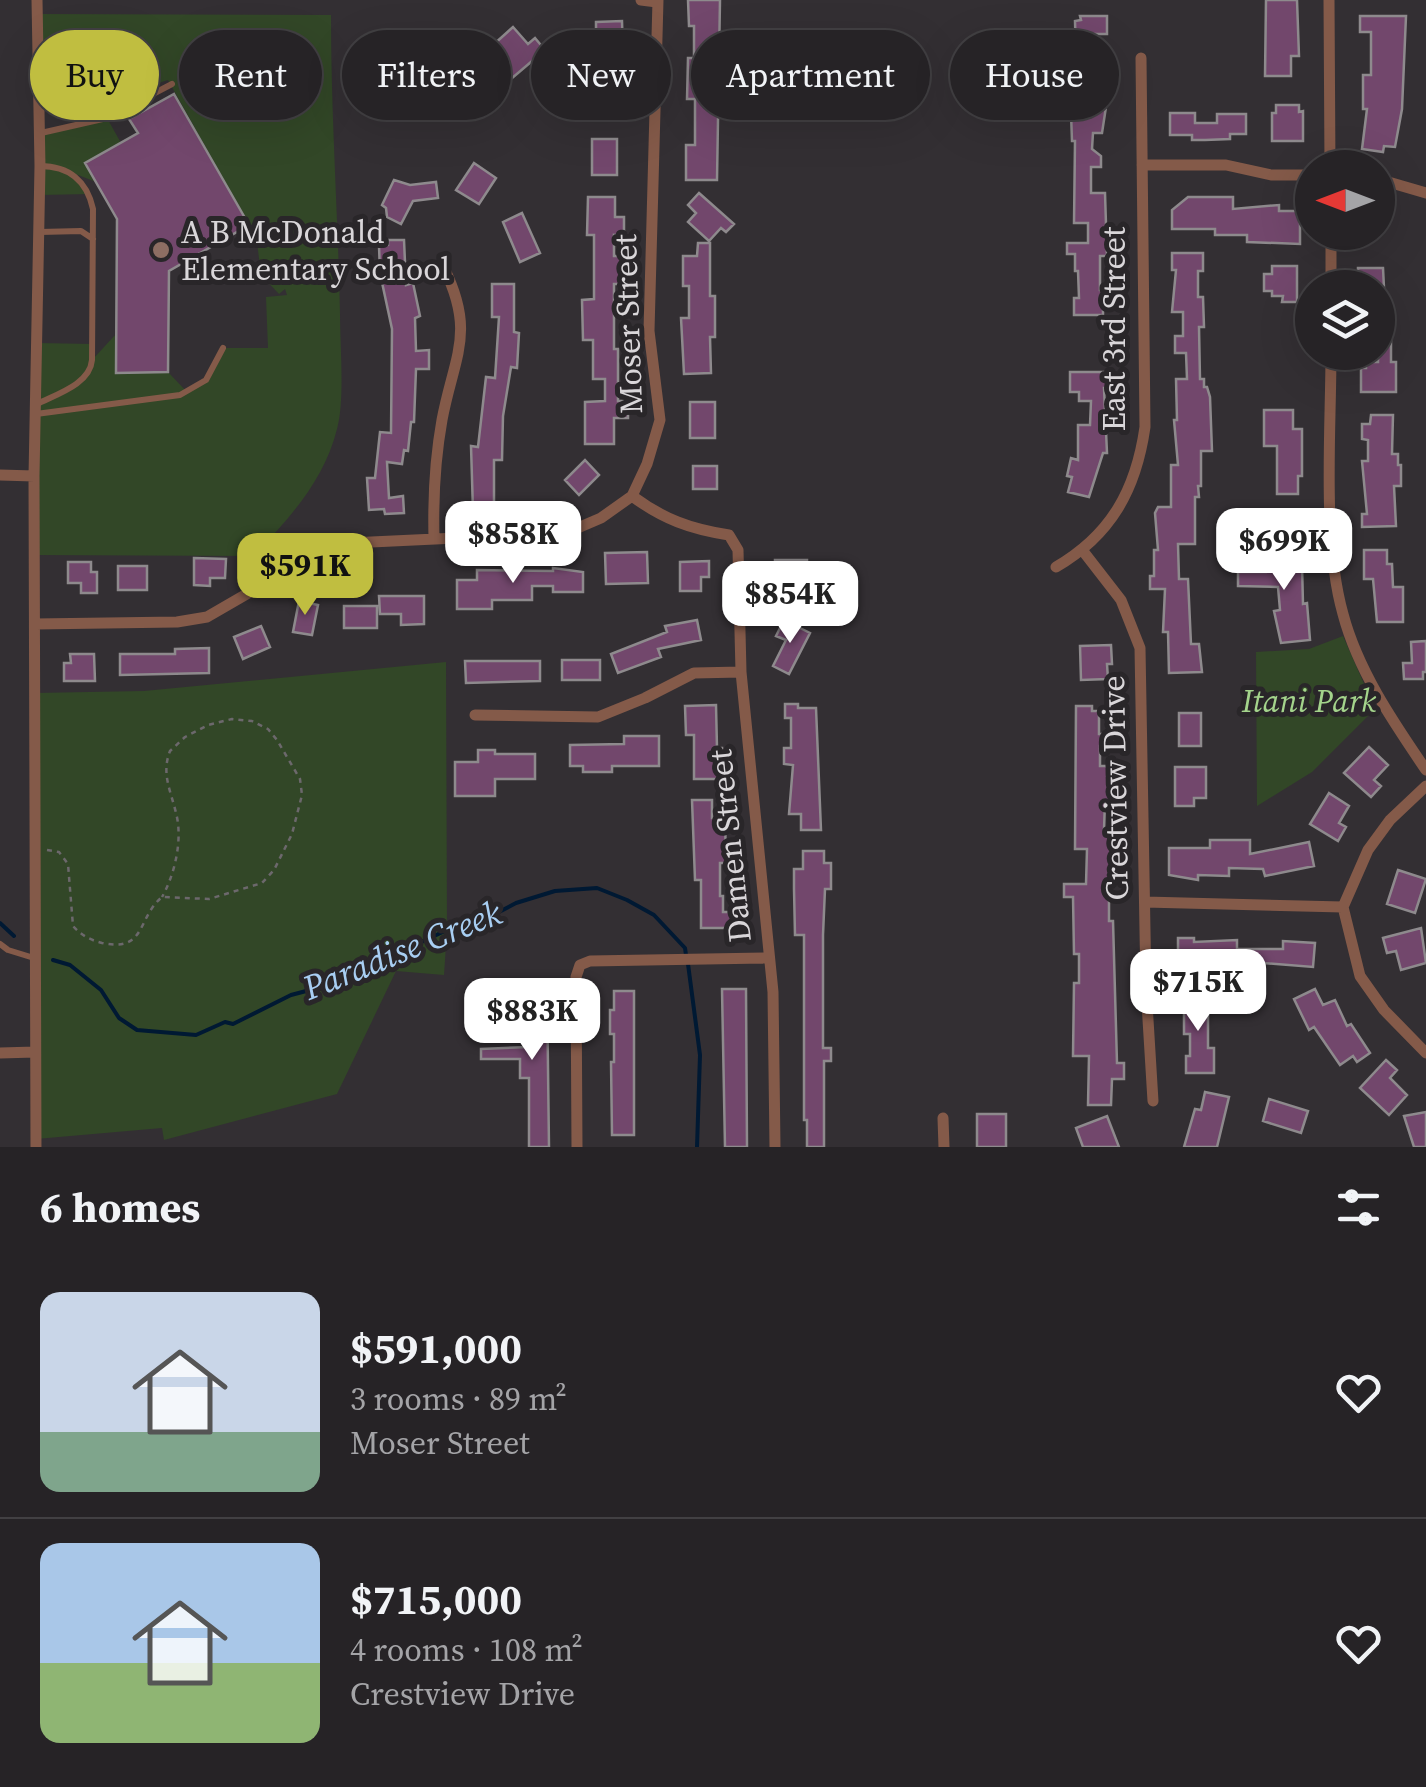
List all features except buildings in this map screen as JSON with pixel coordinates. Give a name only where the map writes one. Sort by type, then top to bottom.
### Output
[{"type":"street","points":[[36,1147],[34,476],[40,166],[37,0]]},
{"type":"street","points":[[641,0],[658,1]]},
{"type":"street","points":[[1330,0],[1330,150]]},
{"type":"street","name":"Moser Street","points":[[632,496],[647,464],[660,420],[649,331],[658,1]]},
{"type":"street","name":"East 3rd Street","points":[[1056,567],[1083,551],[1126,497],[1141,452],[1145,427],[1142,58]]},
{"type":"street","points":[[1142,165],[1226,165],[1271,175],[1295,175]]},
{"type":"street","points":[[1395,184],[1426,192]]},
{"type":"street","points":[[434,538],[438,450],[462,347],[461,315],[444,268]]},
{"type":"street","points":[[1331,370],[1334,572],[1343,618],[1393,722],[1426,770]]},
{"type":"street","points":[[0,475],[34,476]]},
{"type":"street","points":[[36,624],[177,622],[206,617],[328,549],[350,543],[566,534],[601,518],[632,496]]},
{"type":"street","name":"Damen Street","points":[[632,496],[668,520],[728,535],[734,540],[741,672],[774,992],[776,1147]]},
{"type":"street","name":"Crestview Drive","points":[[1083,551],[1121,600],[1140,648],[1144,902],[1153,1100]]},
{"type":"street","points":[[475,715],[598,717],[694,673],[741,672]]},
{"type":"street","points":[[1426,786],[1390,820],[1368,850],[1343,907],[1360,976],[1384,1010],[1426,1053]]},
{"type":"street","points":[[1144,902],[1343,907]]},
{"type":"street","points":[[578,1147],[576,977],[580,965],[590,961],[768,958]]},
{"type":"street","points":[[0,1053],[36,1052]]},
{"type":"street","points":[[942,1118],[944,1147]]},
{"type":"lane","points":[[40,133],[108,118],[172,84]]},
{"type":"lane","points":[[36,409],[91,372],[90,194],[76,177],[55,166],[40,166]]},
{"type":"lane","points":[[81,231],[93,209]]},
{"type":"lane","points":[[39,232],[81,231],[93,238]]},
{"type":"lane","points":[[36,409],[162,399],[187,392],[206,380],[224,348]]},
{"type":"lane","points":[[0,944],[36,958]]},
{"type":"path","points":[[36,850],[52,850],[64,856],[74,926],[92,940],[130,944],[138,936],[148,912],[162,897],[172,874],[178,836],[166,778],[170,751],[191,733],[225,721],[252,721],[268,728],[290,759],[302,785],[298,816],[274,870],[262,883],[223,896],[199,900],[162,897]]},
{"type":"green space","points":[[37,14],[331,15],[341,404],[331,448],[314,482],[253,556],[35,555],[37,343],[92,344],[93,359],[116,334],[116,373],[168,372],[187,392],[206,380],[223,348],[268,348],[266,297],[287,295],[285,289],[279,294],[261,275],[255,225],[249,225],[190,120],[322,120],[322,30],[179,30],[179,100],[168,80],[159,83],[159,30],[37,30]]},
{"type":"green space","points":[[108,120],[121,143],[96,182],[73,173],[90,194],[40,195],[40,133]]},
{"type":"green space","name":"Itani Park","points":[[1343,636],[1375,709],[1312,772],[1257,806],[1256,652],[1309,649]]},
{"type":"green space","points":[[446,662],[444,975],[396,971],[337,1094],[164,1140],[162,1128],[36,1139],[35,693],[144,691]]},
{"type":"waterway","name":"Paradise Creek","points":[[53,960],[70,965],[101,990],[119,1018],[137,1030],[196,1035],[225,1022],[233,1024],[291,995],[329,985],[447,930],[474,925],[516,903],[555,891],[597,888],[627,900],[654,915],[685,948],[686,955]]},
{"type":"waterway","name":"Paradise Creek","points":[[0,923],[14,936]]},
{"type":"waterway","name":"Paradise Creek","points":[[688,964],[700,1055],[697,1147]]},
{"type":"place","name":"A B McDonald Elementary School","points":[[161,250]]}]
